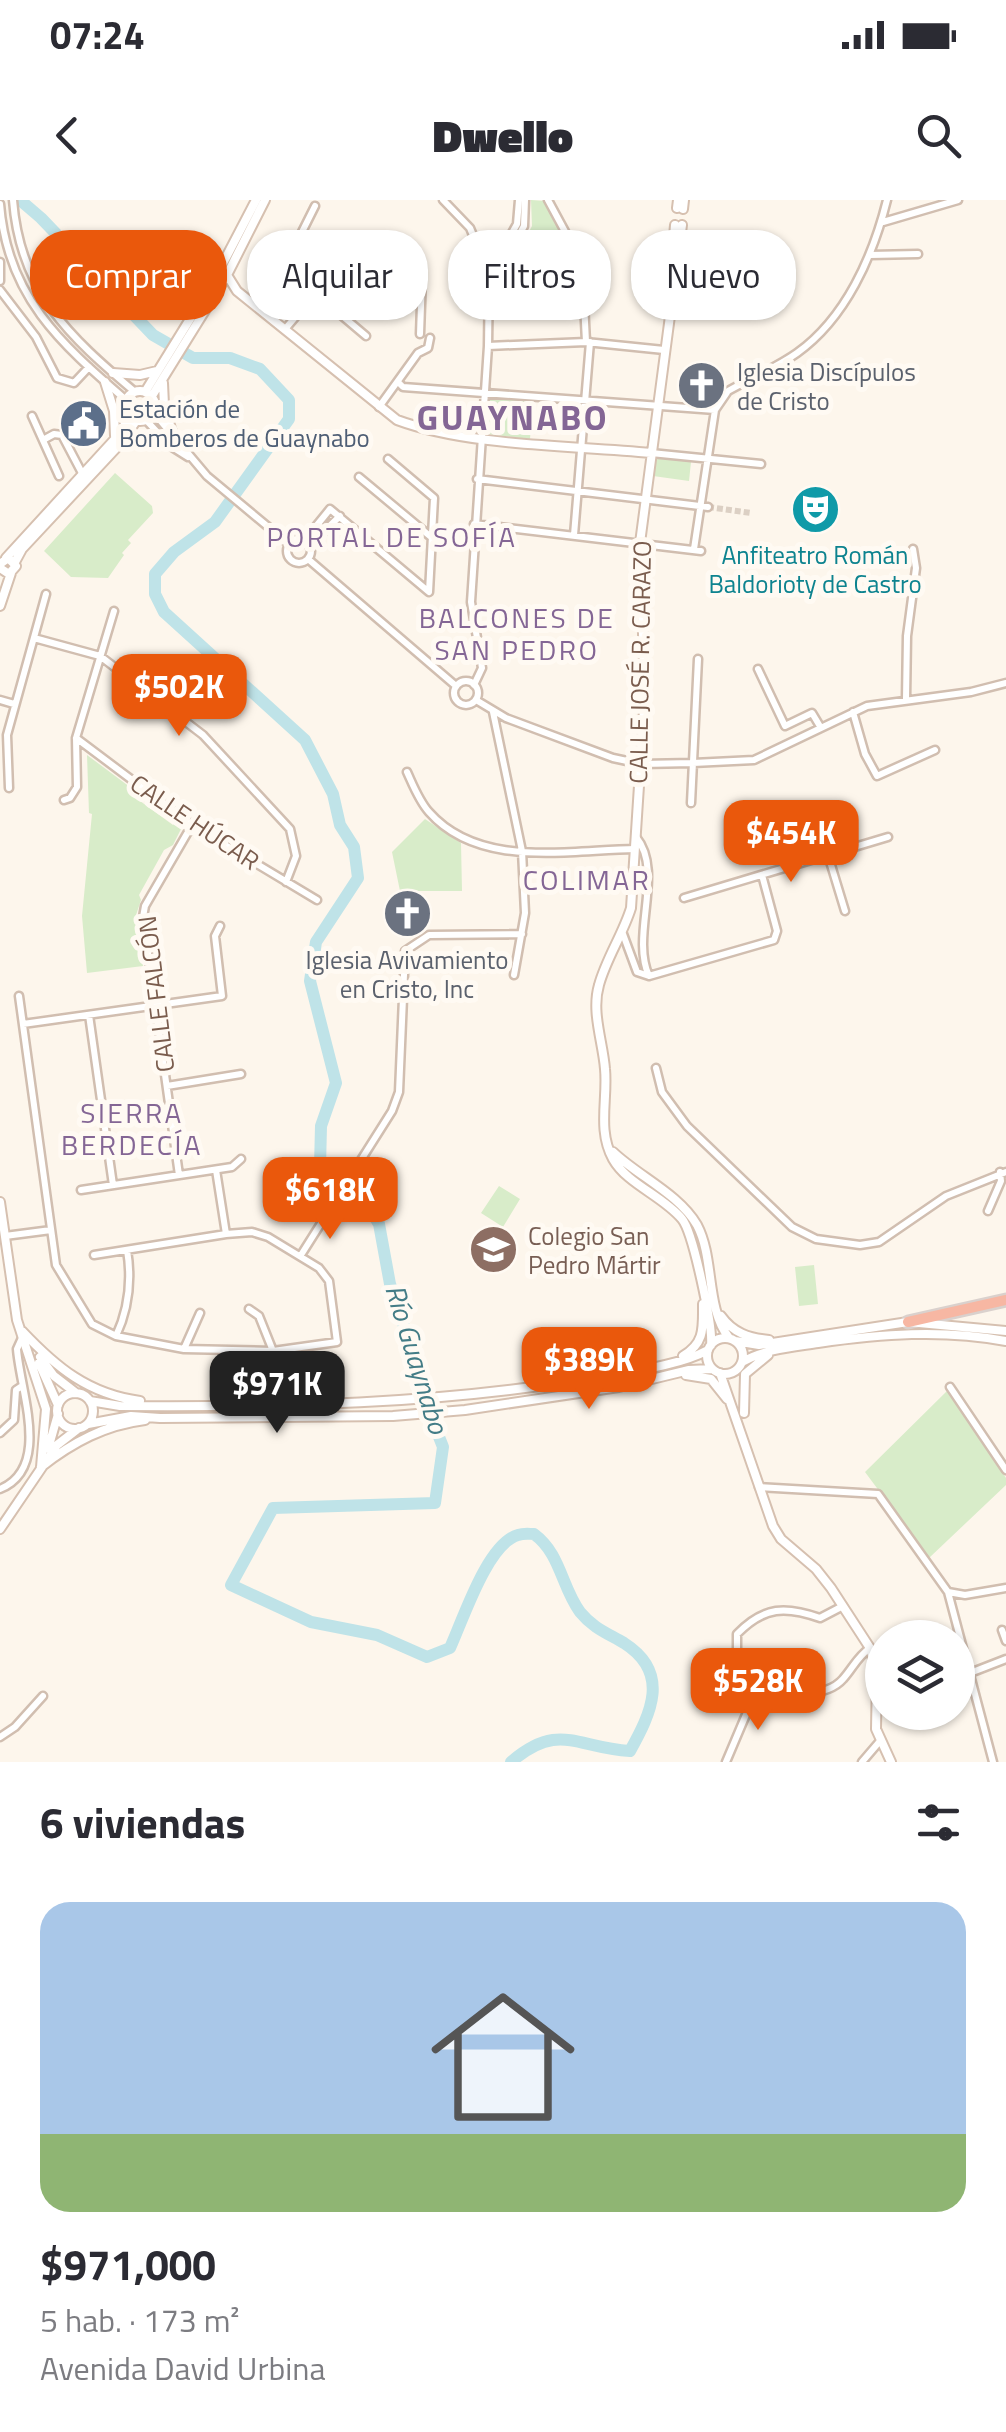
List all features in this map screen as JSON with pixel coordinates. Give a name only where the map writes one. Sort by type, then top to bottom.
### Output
[{"type":"highway","points":[[908,1322],[1006,1300]]},
{"type":"street","points":[[14,200],[19,242],[51,312],[113,373],[144,393],[189,458]]},
{"type":"street","points":[[227,266],[256,200]]},
{"type":"street","points":[[227,268],[265,200]]},
{"type":"street","points":[[442,200],[471,230]]},
{"type":"street","points":[[514,230],[522,200]]},
{"type":"street","points":[[522,200],[522,230]]},
{"type":"street","points":[[548,200],[582,263],[588,342],[574,534]]},
{"type":"street","points":[[474,524],[697,550],[715,410],[728,391],[798,353],[832,321],[870,255],[887,200]]},
{"type":"street","points":[[882,223],[958,200]]},
{"type":"street","points":[[0,204],[3,234],[16,273],[37,314],[126,400],[137,419],[290,544]]},
{"type":"street","points":[[303,230],[314,206]]},
{"type":"street","name":"CALLE JOSÉ R. CARAZO","points":[[610,1149],[604,1128],[606,1071],[596,998],[631,908],[645,694],[640,543],[678,225]]},
{"type":"street","points":[[870,255],[918,254]]},
{"type":"street","points":[[0,262],[0,281]]},
{"type":"street","points":[[227,277],[237,292],[286,328],[324,364],[397,420],[414,426],[481,438],[761,464]]},
{"type":"street","points":[[0,290],[36,337],[57,378],[74,383],[89,367]]},
{"type":"street","points":[[126,400],[144,393],[160,375],[194,320]]},
{"type":"street","points":[[286,328],[293,320]]},
{"type":"street","points":[[347,320],[366,336]]},
{"type":"street","points":[[420,320],[420,334]]},
{"type":"street","points":[[474,685],[482,668],[472,602],[488,320]]},
{"type":"street","points":[[379,407],[418,353],[428,348],[430,338]]},
{"type":"street","points":[[488,346],[588,342],[664,350]]},
{"type":"street","points":[[113,373],[160,375]]},
{"type":"street","points":[[160,375],[172,432]]},
{"type":"street","points":[[105,382],[115,416],[117,441]]},
{"type":"street","points":[[399,383],[715,410]]},
{"type":"street","points":[[4,565],[137,419],[154,412]]},
{"type":"street","points":[[32,416],[59,476]]},
{"type":"street","points":[[42,440],[62,435],[82,473]]},
{"type":"street","points":[[0,606],[4,565],[82,473],[117,441],[165,442]]},
{"type":"street","points":[[388,458],[434,498],[429,592],[330,510],[307,543],[308,559],[456,686]]},
{"type":"street","points":[[359,477],[432,537]]},
{"type":"street","points":[[477,479],[704,506]]},
{"type":"street","points":[[307,543],[297,540],[290,544],[288,554],[293,561],[302,563],[308,559]]},
{"type":"street","points":[[906,698],[907,636],[916,568],[913,549]]},
{"type":"street","points":[[9,788],[7,735],[46,594]]},
{"type":"street","points":[[64,800],[77,787],[76,738],[114,611]]},
{"type":"street","points":[[34,638],[100,656],[203,735],[283,820],[296,844],[294,866],[286,882]]},
{"type":"street","points":[[691,803],[698,659]]},
{"type":"street","points":[[758,668],[785,726],[812,712],[821,728]]},
{"type":"street","points":[[464,682],[474,685],[478,691],[476,700],[468,705],[459,703],[454,695],[456,686],[464,682]]},
{"type":"street","points":[[476,700],[493,711],[605,755],[640,764],[693,763],[754,760],[867,706],[1003,684]]},
{"type":"street","points":[[0,700],[14,704]]},
{"type":"street","points":[[493,711],[522,851],[525,913],[514,975]]},
{"type":"street","points":[[853,712],[865,754],[878,776],[934,750]]},
{"type":"street","name":"CALLE HÚCAR","points":[[76,738],[192,825],[317,900]]},
{"type":"street","points":[[406,772],[428,810],[454,833],[484,847],[522,851],[636,849]]},
{"type":"street","name":"CALLE FALCÓN","points":[[179,1176],[143,916],[192,825]]},
{"type":"street","points":[[636,836],[646,853],[641,949],[649,976]]},
{"type":"street","points":[[684,898],[888,838]]},
{"type":"street","points":[[828,855],[845,911]]},
{"type":"street","points":[[623,934],[637,972],[649,976],[776,938],[762,875]]},
{"type":"street","points":[[23,1024],[222,996],[215,936],[220,926]]},
{"type":"street","points":[[301,1255],[392,1111],[399,1092],[406,950],[429,936],[522,934]]},
{"type":"street","points":[[19,996],[56,1265],[84,1316],[96,1328],[116,1336],[184,1349],[273,1351],[337,1342],[329,1281],[301,1255],[268,1237],[252,1232],[226,1234],[94,1254]]},
{"type":"street","points":[[89,1014],[113,1185]]},
{"type":"street","points":[[656,1068],[662,1092],[687,1126],[792,1228],[816,1239],[860,1245],[879,1242],[946,1196],[1003,1172]]},
{"type":"street","points":[[167,1086],[241,1074]]},
{"type":"street","points":[[610,1149],[617,1164],[686,1224],[711,1329],[707,1358],[746,1443],[773,1526],[781,1539],[816,1569],[865,1640]]},
{"type":"street","points":[[610,1149],[695,1222],[716,1306],[732,1340],[742,1350],[746,1443]]},
{"type":"street","points":[[81,1190],[232,1167],[242,1159]]},
{"type":"street","points":[[216,1170],[226,1234]]},
{"type":"street","points":[[988,1211],[1003,1172]]},
{"type":"street","points":[[0,1202],[21,1333],[46,1409],[41,1467]]},
{"type":"street","points":[[5,1236],[51,1230]]},
{"type":"street","points":[[116,1336],[130,1288],[126,1250]]},
{"type":"street","points":[[669,1362],[687,1354],[700,1341],[703,1290]]},
{"type":"street","points":[[716,1306],[724,1321],[736,1330],[754,1338],[774,1340]]},
{"type":"street","points":[[249,1309],[259,1316],[273,1351]]},
{"type":"street","points":[[184,1349],[200,1313]]},
{"type":"street","points":[[21,1333],[54,1376],[90,1401],[112,1405],[390,1402],[462,1397],[554,1385],[686,1360],[720,1338],[755,1345],[908,1322],[1006,1332]]},
{"type":"street","points":[[0,1489],[14,1482],[29,1459],[17,1349],[21,1333]]},
{"type":"street","points":[[21,1333],[75,1379],[104,1393],[159,1404]]},
{"type":"street","points":[[21,1333],[51,1383],[65,1426],[78,1428]]},
{"type":"street","points":[[0,1530],[57,1445],[88,1424],[131,1416],[393,1416],[466,1410],[545,1400],[701,1368],[729,1373],[760,1352],[892,1333],[949,1333],[1006,1341]]},
{"type":"street","points":[[744,1413],[745,1374],[756,1361],[781,1349]]},
{"type":"street","points":[[676,1375],[711,1379],[733,1412]]},
{"type":"street","points":[[0,1433],[14,1420],[16,1390],[22,1386]]},
{"type":"street","points":[[950,1387],[1006,1470]]},
{"type":"street","points":[[41,1467],[58,1410],[67,1396],[78,1394]]},
{"type":"street","points":[[88,1424],[93,1411],[90,1401]]},
{"type":"street","points":[[41,1467],[72,1444],[102,1430],[160,1418]]},
{"type":"street","points":[[759,1487],[878,1494],[948,1592],[956,1620]]},
{"type":"street","points":[[948,1592],[965,1594],[1006,1588]]},
{"type":"street","points":[[737,1651],[737,1634],[756,1618],[791,1608],[824,1617],[843,1606]]},
{"type":"street","points":[[1002,1630],[1006,1641]]},
{"type":"street","points":[[726,1762],[756,1691],[796,1696],[840,1684],[865,1651]]},
{"type":"street","points":[[975,1671],[1006,1658]]},
{"type":"street","points":[[975,1692],[993,1762]]},
{"type":"street","points":[[0,1737],[15,1727],[43,1696]]},
{"type":"street","points":[[877,1730],[892,1762]]},
{"type":"street","points":[[862,1762],[880,1740]]},
{"type":"green space","points":[[531,200],[545,201],[560,230],[530,230]]},
{"type":"green space","points":[[493,396],[533,400],[530,439],[487,434],[487,402]]},
{"type":"green space","points":[[659,458],[691,462],[689,481],[653,476]]},
{"type":"green space","points":[[115,473],[152,506],[153,513],[128,540],[131,543],[108,578],[71,577],[44,551]]},
{"type":"green space","points":[[87,755],[142,796],[140,801],[173,825],[176,821],[182,827],[139,895],[136,915],[143,966],[87,973],[82,916],[92,814]]},
{"type":"green space","points":[[425,819],[461,843],[462,891],[400,891],[392,852]]},
{"type":"green space","points":[[499,1186],[520,1199],[503,1227],[481,1213]]},
{"type":"green space","points":[[814,1265],[818,1304],[799,1306],[795,1267]]},
{"type":"green space","points":[[947,1391],[1006,1478],[1006,1485],[929,1558],[865,1472]]},
{"type":"waterway","name":"Río Guaynabo","points":[[20,200],[153,335],[193,358],[230,358],[260,369],[289,400],[289,419],[215,522],[174,552],[155,574],[155,594],[164,612],[305,740],[333,794],[340,825],[354,847],[358,878],[316,942],[310,981],[336,1083],[321,1126],[320,1167],[368,1206],[379,1224],[390,1284],[421,1391],[443,1447],[435,1503],[273,1508],[231,1585],[311,1622],[377,1635],[427,1657],[450,1648],[477,1584],[496,1553],[518,1535],[534,1534],[550,1551],[580,1612],[639,1655],[648,1667],[652,1694],[645,1722],[630,1751],[556,1740],[542,1743],[511,1762]]},
{"type":"tunnel","points":[[708,507],[751,513]]},
{"type":"place","name":"Iglesia Discípulos de Cristo","points":[[702,386]]},
{"type":"place","name":"Estación de Bomberos de Guaynabo","points":[[84,423]]},
{"type":"place","name":"Anfiteatro Román Baldorioty de Castro","points":[[815,509]]},
{"type":"place","name":"Iglesia Avivamiento en Cristo, Inc","points":[[407,914]]},
{"type":"place","name":"Colegio San Pedro Mártir","points":[[493,1250]]},
{"type":"district","name":"GUAYNABO","points":[[513,418]]},
{"type":"district","name":"PORTAL DE SOFÍA","points":[[392,537]]},
{"type":"district","name":"BALCONES DE SAN PEDRO","points":[[517,634]]},
{"type":"district","name":"COLIMAR","points":[[587,880]]},
{"type":"district","name":"SIERRA BERDECÍA","points":[[132,1129]]}]
